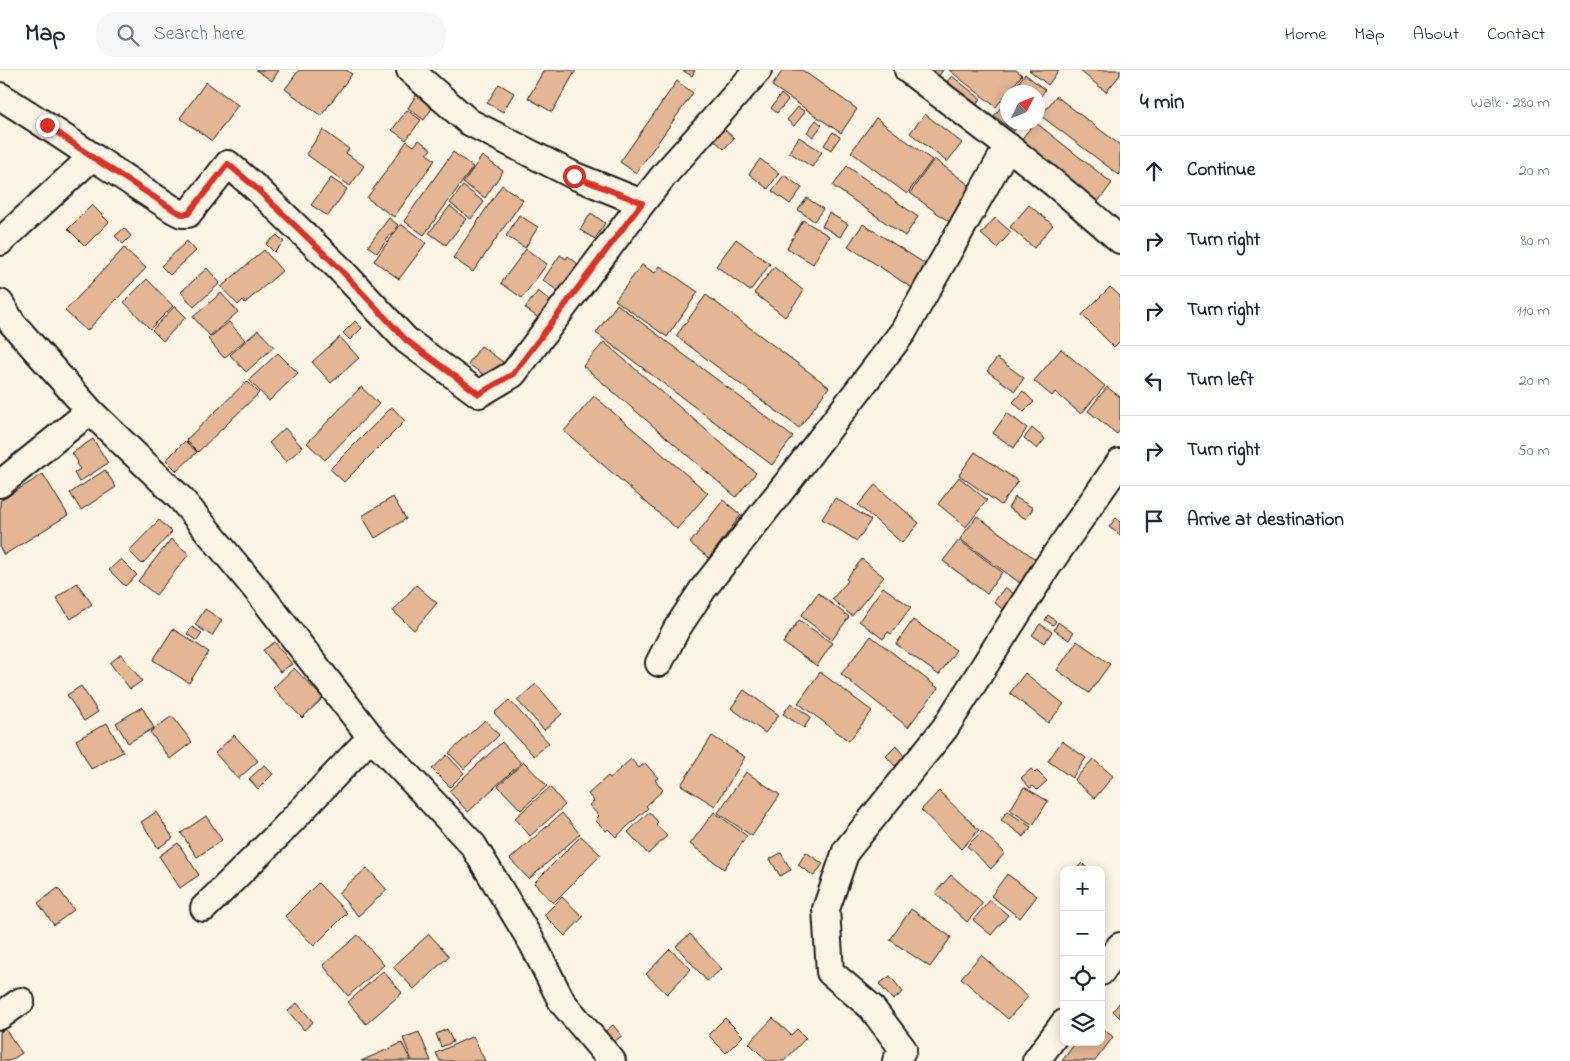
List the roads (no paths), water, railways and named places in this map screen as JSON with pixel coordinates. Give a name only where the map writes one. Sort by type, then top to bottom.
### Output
[{"type":"street","points":[[410,70],[469,122],[574,176],[642,203]]},
{"type":"street","points":[[0,96],[182,214],[188,214],[228,164],[256,188],[339,268],[406,340],[479,394],[513,374],[665,174],[758,70]]},
{"type":"street","points":[[908,70],[1008,146],[1086,209],[1120,240]]},
{"type":"street","points":[[659,663],[676,630],[703,589],[788,483],[903,332],[1008,146]]},
{"type":"street","points":[[0,242],[92,157]]},
{"type":"street","points":[[0,303],[12,323],[90,411],[182,500],[260,594],[371,737],[473,845],[534,944],[562,1002],[612,1061]]},
{"type":"street","points":[[0,484],[90,411]]},
{"type":"street","points":[[896,1061],[903,1049],[871,1007],[830,972],[826,909],[846,851],[945,728],[1047,567],[1120,462]]},
{"type":"street","points":[[204,908],[279,834],[371,737]]},
{"type":"street","points":[[1105,967],[1120,946]]},
{"type":"street","points":[[0,1016],[21,1000]]},
{"type":"street","points":[[1036,1061],[1060,1028]]}]
